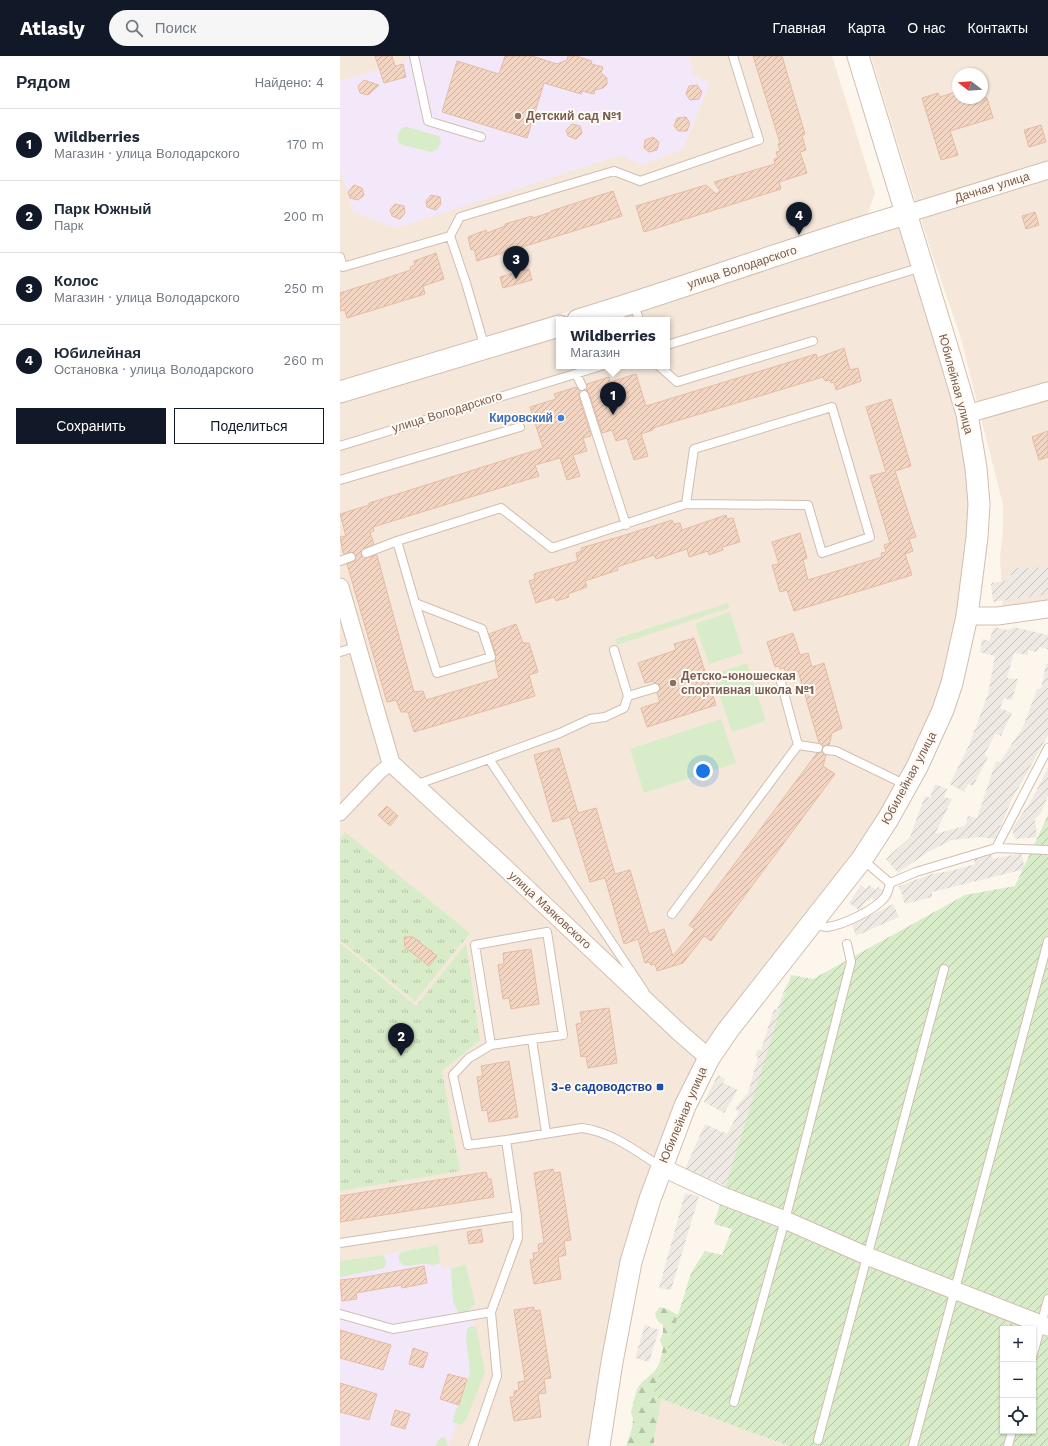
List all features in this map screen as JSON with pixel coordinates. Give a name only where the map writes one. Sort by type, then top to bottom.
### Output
[{"type":"street","name":"Юбилейная улица","points":[[599,1446],[612,1362],[631,1262],[650,1199],[685,1106],[709,1058],[728,1030],[862,859],[888,819],[932,737],[943,710],[952,683],[967,616],[979,504],[976,468],[967,414],[858,56]]},
{"type":"street","name":"Дачная улица","points":[[906,214],[1048,170]]},
{"type":"street","name":"улица Володарского","points":[[600,317],[637,312],[865,226],[906,214]]},
{"type":"street","points":[[340,392],[556,327]]},
{"type":"street","points":[[967,414],[1048,391]]},
{"type":"street","points":[[340,587],[356,647],[391,763],[379,773],[340,814]]},
{"type":"street","points":[[967,616],[998,616],[1048,609]]},
{"type":"street","name":"улица Маяковского","points":[[391,763],[415,785],[552,925],[659,1013],[709,1058]]},
{"type":"street","points":[[661,1168],[723,1196],[785,1220],[867,1256],[1045,1326]]},
{"type":"lane","points":[[414,56],[428,121],[481,137]]},
{"type":"lane","points":[[340,257],[343,267],[450,236],[460,217],[614,171],[640,181],[759,140],[733,56]]},
{"type":"lane","points":[[450,236],[466,283],[485,348]]},
{"type":"lane","points":[[670,344],[922,267]]},
{"type":"lane","points":[[662,369],[677,382],[813,341]]},
{"type":"lane","name":"улица Володарского","points":[[340,446],[592,369]]},
{"type":"lane","points":[[576,374],[582,386]]},
{"type":"lane","points":[[584,395],[626,524]]},
{"type":"lane","points":[[366,553],[397,541],[501,508],[552,548],[686,504],[808,504],[822,553],[870,537],[832,407],[694,449],[686,504]]},
{"type":"lane","points":[[340,480],[520,427]]},
{"type":"lane","points":[[397,541],[415,603],[437,672],[490,657],[482,629],[415,603]]},
{"type":"lane","points":[[340,561],[351,557]]},
{"type":"lane","points":[[340,652],[356,647]]},
{"type":"lane","points":[[415,785],[489,759],[590,719],[605,717],[624,708],[628,696],[614,650]]},
{"type":"lane","points":[[781,682],[798,745]]},
{"type":"lane","points":[[628,696],[656,688]]},
{"type":"lane","points":[[798,745],[818,748]]},
{"type":"lane","points":[[672,914],[798,745]]},
{"type":"lane","points":[[996,848],[1048,748]]},
{"type":"lane","points":[[827,750],[836,751],[907,785]]},
{"type":"lane","points":[[489,759],[659,1013]]},
{"type":"lane","points":[[811,924],[826,927],[841,923],[866,912],[877,906],[886,896],[890,883],[916,872],[996,848],[1048,850]]},
{"type":"lane","points":[[862,859],[890,883]]},
{"type":"lane","points":[[490,1045],[475,945],[552,925],[563,1035],[490,1045],[469,1058],[453,1075],[468,1145],[582,1128],[591,1129],[624,1143],[661,1168]]},
{"type":"lane","points":[[913,1446],[1048,941]]},
{"type":"lane","points":[[734,1402],[785,1220],[851,962],[847,944]]},
{"type":"lane","points":[[818,1440],[944,969]]},
{"type":"lane","points":[[532,1039],[546,1133]]},
{"type":"lane","points":[[473,1446],[497,1376],[491,1312],[518,1238],[517,1216],[506,1140]]},
{"type":"lane","points":[[340,1243],[517,1216]]},
{"type":"lane","points":[[1036,1347],[1045,1326],[1048,1299]]},
{"type":"lane","points":[[340,1314],[393,1329],[491,1312]]},
{"type":"lane","points":[[1008,1446],[1011,1434]]},
{"type":"shaded area","points":[[340,56],[832,56],[875,193],[868,213],[851,221],[726,263],[340,382]]},
{"type":"shaded area","name":"Детский сад №1","points":[[408,56],[689,56],[694,75],[710,83],[683,149],[642,165],[620,155],[396,228],[353,212],[340,169],[340,81],[406,61]]},
{"type":"shaded area","points":[[871,56],[1048,56],[1048,603],[1003,610],[1000,557],[1003,530],[1003,505],[960,335],[930,248]]},
{"type":"shaded area","points":[[906,214],[976,468],[967,616],[917,767],[750,1003],[661,1167],[597,1446],[340,1446],[340,392],[556,327],[556,369],[670,369],[670,317],[587,317]]},
{"type":"shaded area","points":[[1048,566],[1048,594],[993,602],[991,583],[1011,580],[1011,568],[1036,568]]},
{"type":"shaded area","points":[[994,627],[1008,630],[1014,627],[1048,635],[1048,649],[1039,647],[1037,652],[1028,650],[1028,655],[1014,653],[1007,678],[1018,679],[1012,700],[1004,698],[1000,708],[1012,713],[1001,736],[995,734],[984,756],[988,757],[973,786],[968,784],[964,792],[950,784],[969,745],[988,694],[995,656],[980,652],[982,639],[989,641]]},
{"type":"shaded area","points":[[1046,664],[1048,664],[1048,735],[1012,799],[995,839],[979,837],[952,840],[928,852],[898,873],[886,859],[910,837],[925,796],[930,798],[935,784],[947,789],[944,797],[952,799],[935,834],[965,826],[968,816],[977,818],[996,761],[1000,762],[1023,727],[1037,689],[1041,689]]},
{"type":"shaded area","points":[[1048,768],[1048,796],[1040,814],[1035,819],[1037,837],[1015,839],[1012,829],[1031,801]]},
{"type":"shaded area","points":[[1021,853],[1025,869],[932,892],[932,897],[905,904],[899,886],[931,874],[951,871],[975,864],[974,859],[991,854],[993,859]]},
{"type":"shaded area","points":[[861,885],[866,889],[869,885],[876,890],[878,887],[884,891],[877,902],[871,898],[869,901],[867,900],[859,910],[849,903]]},
{"type":"shaded area","points":[[893,904],[899,917],[856,936],[852,925]]},
{"type":"shaded area","points":[[789,983],[795,985],[758,1100],[747,1116],[748,1130],[726,1186],[685,1169],[705,1124],[727,1134],[739,1112],[735,1108],[748,1093],[758,1057],[755,1056],[758,1049],[761,1050],[774,1009],[777,1010],[786,985]]},
{"type":"shaded area","points":[[718,1075],[725,1079],[723,1083],[738,1090],[724,1113],[704,1102]]},
{"type":"shaded area","points":[[685,1193],[699,1196],[671,1290],[659,1288]]},
{"type":"shaded area","points":[[438,1245],[442,1269],[466,1265],[479,1368],[448,1446],[340,1446],[340,1262]]},
{"type":"shaded area","points":[[645,1325],[659,1330],[649,1362],[635,1358]]},
{"type":"shaded area","points":[[653,1396],[789,1446],[635,1446]]},
{"type":"green space","points":[[403,127],[439,136],[441,142],[438,149],[431,152],[402,145],[398,141],[398,136]]},
{"type":"green space","points":[[728,603],[729,608],[617,645],[615,639]]},
{"type":"green space","points":[[730,612],[743,653],[709,664],[695,624]]},
{"type":"green space","points":[[747,663],[766,721],[732,732],[713,675]]},
{"type":"green space","points":[[721,719],[736,763],[644,793],[630,749]]},
{"type":"green space","points":[[1048,815],[1048,1446],[789,1446],[653,1396],[691,1273],[705,1251],[722,1255],[732,1229],[714,1224],[791,975],[813,979],[965,895],[1015,886]]},
{"type":"green space","points":[[345,832],[470,933],[415,1001],[340,940],[340,839]]},
{"type":"green space","points":[[340,943],[416,1006],[466,944],[480,1040],[442,1071],[460,1171],[340,1191]]},
{"type":"green space","points":[[438,1245],[440,1263],[438,1264],[404,1266],[399,1261],[399,1255],[401,1252]]},
{"type":"green space","points":[[383,1255],[386,1262],[384,1268],[340,1277],[340,1261]]},
{"type":"green space","points":[[466,1265],[475,1303],[468,1310],[458,1312],[453,1302],[451,1268]]},
{"type":"green space","points":[[660,1307],[682,1317],[660,1403],[654,1446],[626,1446],[632,1428],[633,1420],[631,1412],[637,1389],[642,1382],[654,1372],[661,1357],[663,1348],[660,1340],[663,1333],[663,1325],[657,1320],[655,1313]]},
{"type":"green space","points":[[471,1326],[476,1327],[485,1372],[466,1420],[461,1425],[453,1422],[455,1411],[459,1405],[470,1372],[466,1337],[467,1329]]},
{"type":"green space","points":[[445,1437],[448,1446],[435,1446],[440,1438]]},
{"type":"building","points":[[375,56],[392,56],[395,66],[403,64],[406,77],[384,83]]},
{"type":"building","points":[[505,56],[532,56],[557,64],[567,60],[568,56],[576,56],[592,61],[591,64],[603,67],[601,73],[607,78],[607,84],[603,88],[595,90],[594,94],[582,91],[581,94],[544,83],[527,138],[442,112],[457,61],[499,74]]},
{"type":"building","points":[[753,56],[782,56],[805,134],[802,136],[806,150],[800,152],[807,173],[779,182],[781,189],[644,232],[636,206],[706,185],[716,194],[720,191],[714,182],[775,164],[774,159],[778,158],[776,152],[780,151],[778,144],[780,143]]},
{"type":"building","points":[[364,80],[379,85],[368,95],[360,93],[358,86]]},
{"type":"building","points":[[697,85],[702,92],[699,99],[690,100],[686,94],[689,86]]},
{"type":"building","points":[[938,93],[940,97],[952,93],[952,104],[988,104],[988,101],[993,118],[950,131],[958,155],[941,160],[922,98]]},
{"type":"building","points":[[686,117],[690,123],[687,131],[678,131],[674,126],[677,118]]},
{"type":"building","points":[[572,124],[580,126],[582,133],[576,139],[568,136],[566,130]]},
{"type":"building","points":[[1041,125],[1046,142],[1029,147],[1024,130]]},
{"type":"building","points":[[653,137],[659,142],[657,150],[649,152],[644,148],[645,140]]},
{"type":"building","points":[[354,185],[362,188],[364,195],[358,200],[350,198],[348,192]]},
{"type":"building","points":[[613,191],[622,216],[477,261],[474,249],[471,250],[468,237],[486,230],[487,233],[505,226],[505,224],[532,216],[533,218]]},
{"type":"building","points":[[431,195],[440,197],[441,204],[436,210],[427,207],[426,201]]},
{"type":"building","points":[[395,204],[404,206],[405,213],[400,219],[392,216],[390,210]]},
{"type":"building","points":[[1035,212],[1039,225],[1026,229],[1022,216]]},
{"type":"building","points":[[436,253],[444,279],[423,286],[425,294],[347,318],[345,310],[340,311],[340,293],[411,270],[410,267],[415,265],[414,261]]},
{"type":"building","points":[[529,269],[532,280],[503,288],[500,277]]},
{"type":"building","points":[[844,348],[850,370],[858,368],[861,381],[836,390],[834,382],[831,383],[830,380],[825,381],[823,377],[653,428],[653,430],[641,434],[648,456],[634,460],[627,438],[616,441],[612,430],[602,433],[589,393],[586,390],[587,384],[609,377],[610,382],[636,374],[646,406],[816,354],[817,358]]},
{"type":"building","points":[[576,387],[580,391],[579,397],[591,436],[583,438],[587,451],[573,455],[580,476],[567,480],[560,458],[535,465],[539,476],[373,527],[374,531],[370,533],[374,544],[362,550],[361,555],[365,558],[377,555],[414,692],[423,691],[426,700],[499,678],[495,661],[496,655],[489,634],[516,624],[523,643],[529,643],[538,672],[529,675],[535,696],[414,732],[408,712],[401,712],[396,700],[387,702],[347,564],[355,561],[356,556],[352,552],[344,554],[343,552],[340,537],[346,536],[340,514],[369,505],[369,503],[543,448],[530,407],[556,399],[554,394]]},
{"type":"building","points":[[891,399],[911,466],[895,471],[916,537],[909,539],[913,551],[905,554],[912,575],[794,611],[787,590],[780,592],[772,565],[779,564],[772,542],[800,533],[807,558],[803,560],[808,580],[882,557],[881,553],[886,552],[884,545],[890,543],[870,476],[886,472],[866,407]]},
{"type":"building","points":[[1048,431],[1048,457],[1039,460],[1032,437]]},
{"type":"building","points":[[726,515],[727,519],[733,518],[740,542],[722,547],[723,550],[709,555],[708,551],[689,557],[687,549],[656,559],[654,555],[617,567],[618,570],[585,581],[587,587],[568,594],[569,597],[556,601],[554,597],[536,603],[529,581],[535,579],[534,574],[578,561],[576,553],[582,551],[581,548],[672,520],[674,524],[680,523],[682,530]]},
{"type":"building","points":[[793,633],[800,655],[808,653],[812,667],[824,663],[842,728],[832,733],[829,745],[823,746],[819,743],[798,671],[787,675],[784,668],[780,669],[779,666],[775,667],[767,642]]},
{"type":"building","name":"Детско-юношеская спортивная школа №1","points":[[694,638],[716,705],[647,727],[641,708],[660,702],[657,693],[660,690],[660,687],[653,681],[645,683],[638,663],[676,650],[674,644]]},
{"type":"building","points":[[559,748],[578,813],[596,808],[615,874],[630,870],[649,934],[664,929],[673,956],[695,929],[689,925],[817,753],[822,752],[826,755],[823,766],[835,774],[711,941],[704,936],[683,963],[657,971],[655,964],[651,965],[649,962],[645,963],[638,939],[624,944],[605,878],[590,882],[570,817],[553,822],[534,755]]},
{"type":"building","points":[[387,806],[398,816],[390,826],[378,815]]},
{"type":"building","points":[[404,937],[413,937],[437,956],[429,966],[405,947]]},
{"type":"building","points":[[531,949],[539,1004],[511,1009],[509,998],[503,999],[498,965],[504,964],[503,953]]},
{"type":"building","points":[[609,1008],[617,1063],[588,1068],[586,1056],[581,1057],[576,1024],[582,1023],[580,1012]]},
{"type":"building","points":[[509,1061],[518,1117],[489,1122],[487,1110],[482,1111],[477,1077],[483,1076],[481,1066]]},
{"type":"building","points":[[553,1169],[554,1173],[560,1172],[571,1240],[564,1241],[566,1255],[558,1257],[561,1279],[534,1284],[530,1260],[534,1259],[533,1253],[539,1252],[538,1244],[544,1243],[534,1173]]},
{"type":"building","points":[[486,1172],[488,1179],[491,1179],[494,1197],[340,1222],[340,1196]]},
{"type":"building","points":[[481,1229],[483,1242],[469,1244],[467,1232]]},
{"type":"building","points":[[424,1266],[427,1283],[402,1288],[401,1285],[356,1293],[357,1299],[342,1301],[340,1280],[366,1277]]},
{"type":"building","points":[[534,1307],[534,1311],[540,1310],[551,1378],[544,1379],[546,1393],[538,1394],[541,1417],[514,1421],[510,1397],[514,1397],[514,1391],[519,1390],[518,1382],[525,1381],[514,1310]]},
{"type":"building","points":[[340,1330],[391,1345],[383,1370],[340,1358]]},
{"type":"building","points":[[413,1348],[428,1353],[423,1368],[409,1364]]},
{"type":"building","points":[[448,1374],[467,1379],[459,1405],[440,1399]]},
{"type":"building","points":[[340,1383],[377,1394],[369,1420],[340,1412]]},
{"type":"building","points":[[395,1410],[410,1414],[405,1429],[391,1425]]},
{"type":"place","name":"Детский сад №1","points":[[518,116]]},
{"type":"place","name":"Юбилейная","points":[[799,235]]},
{"type":"place","name":"Колос","points":[[516,279]]},
{"type":"place","name":"Wildberries","points":[[613,415]]},
{"type":"place","name":"Кировский","points":[[561,418]]},
{"type":"place","name":"Детско-юношеская спортивная школа №1","points":[[673,683]]},
{"type":"place","name":"Парк Южный","points":[[401,1056]]},
{"type":"place","name":"3-е садоводство","points":[[660,1087]]}]
